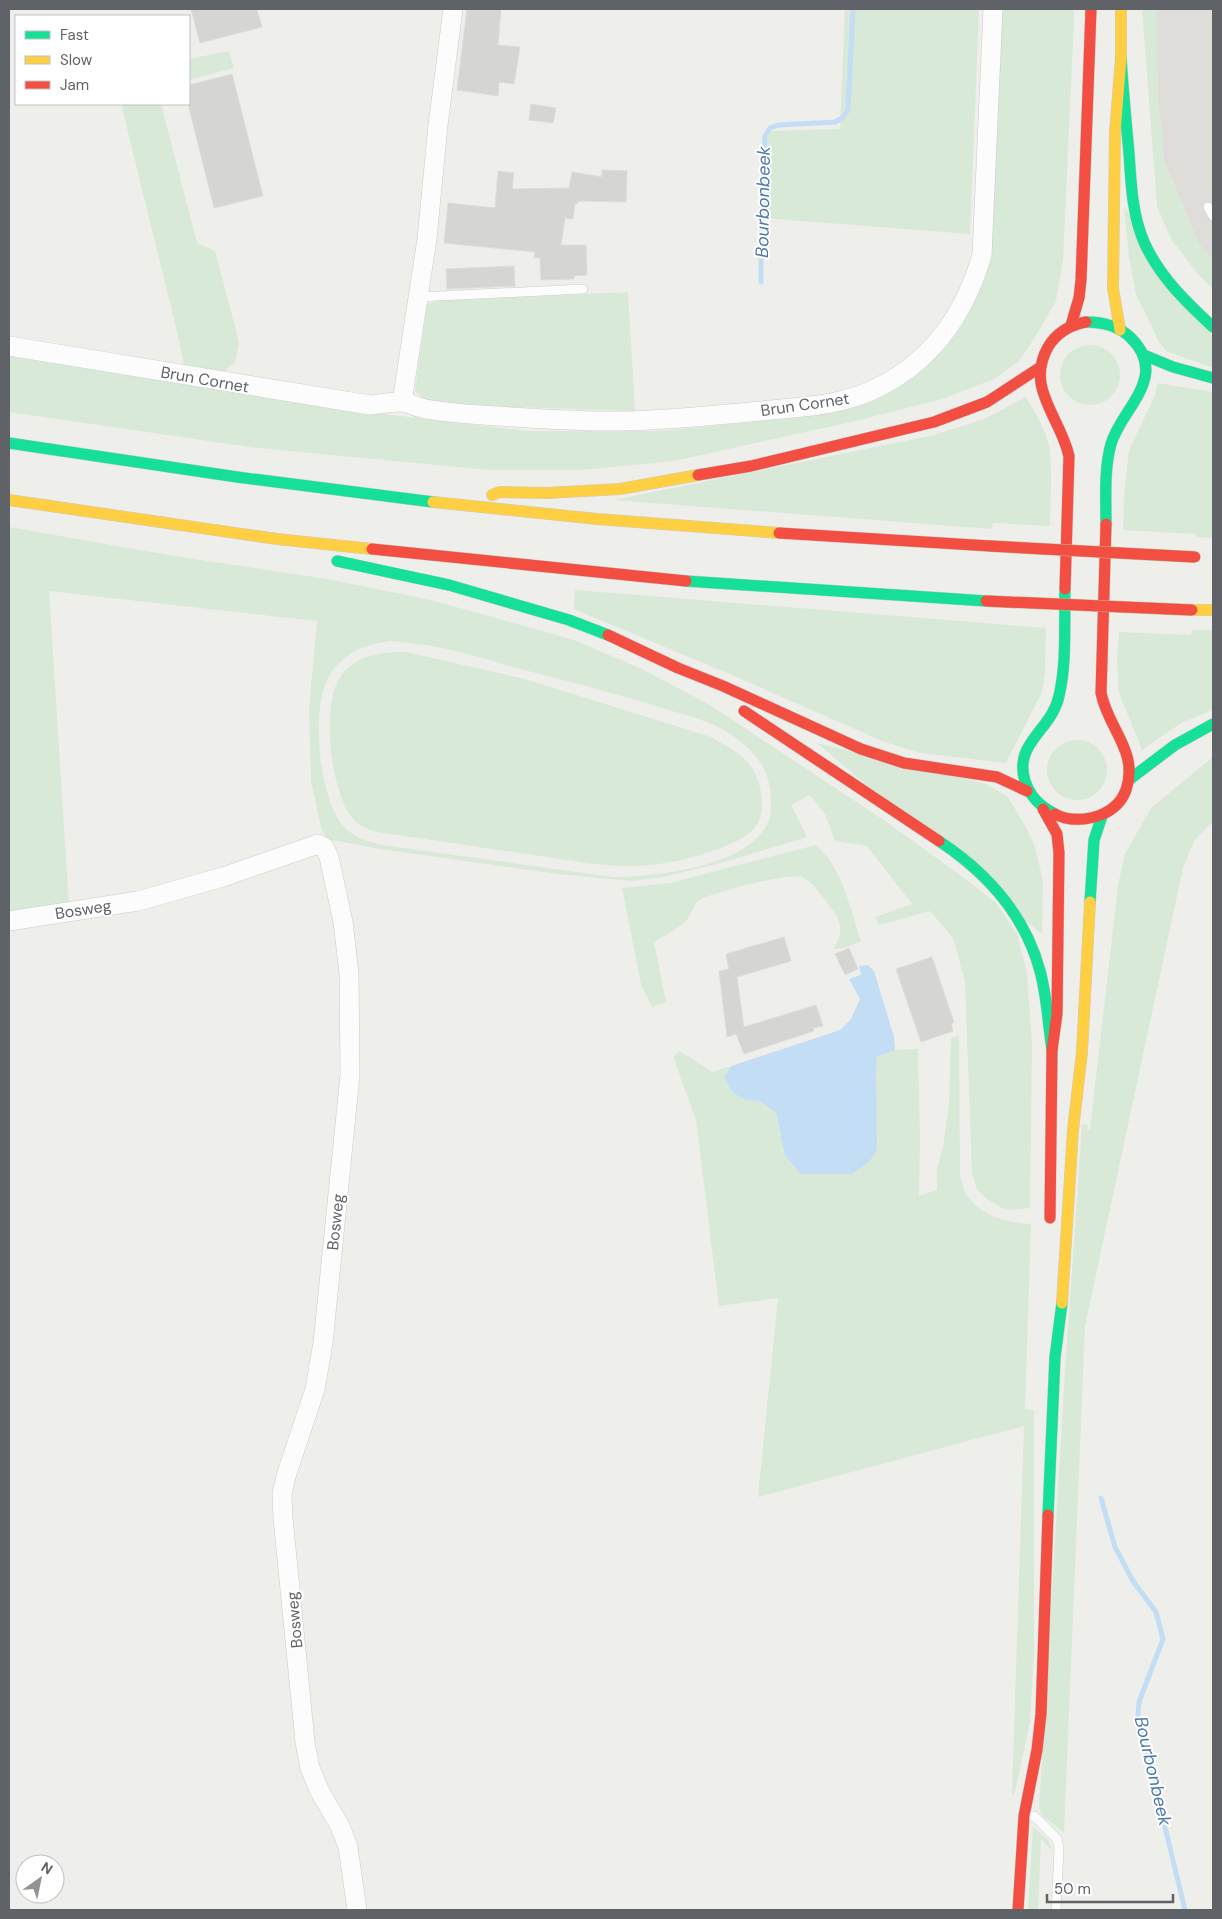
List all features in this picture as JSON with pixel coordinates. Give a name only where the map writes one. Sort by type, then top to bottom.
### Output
[{"type":"main road","points":[[1071,325],[1079,298],[1081,280],[1091,9]]},
{"type":"main road","points":[[1120,330],[1113,288],[1115,132],[1121,9]]},
{"type":"main road","points":[[1120,58],[1130,176],[1138,226],[1144,242],[1161,271],[1185,300],[1213,328]]},
{"type":"main road","points":[[1093,322],[1106,324],[1120,330],[1136,343],[1144,355],[1146,369],[1140,393],[1117,428],[1108,453],[1101,692],[1104,708],[1126,750],[1130,765],[1130,779],[1123,798],[1113,809],[1102,816],[1076,820],[1066,819],[1037,805],[1027,791],[1022,772],[1025,753],[1034,736],[1054,712],[1061,688],[1069,485],[1068,446],[1060,425],[1042,393],[1039,384],[1038,368],[1042,356],[1053,339],[1061,330],[1071,325],[1093,322]]},
{"type":"main road","points":[[1144,355],[1173,368],[1213,378]]},
{"type":"main road","points":[[465,506],[500,492],[582,492],[620,489],[680,480],[751,466],[934,422],[988,402],[1038,368]]},
{"type":"main road","points":[[9,444],[266,482],[465,506],[678,526],[1200,557]]},
{"type":"main road","points":[[9,500],[276,539],[652,579],[986,601],[1213,610]]},
{"type":"main road","points":[[276,539],[342,563],[449,585],[559,617],[600,631],[828,735],[882,756],[924,767],[997,777],[1027,791]]},
{"type":"main road","points":[[678,668],[944,844],[984,874],[1010,907],[1028,938],[1034,953],[1045,993],[1052,1050]]},
{"type":"main road","points":[[1130,779],[1175,745],[1213,724]]},
{"type":"main road","points":[[1043,809],[1057,834],[1058,853],[1057,1014],[1052,1050],[1050,1228]]},
{"type":"main road","points":[[1018,1910],[1024,1816],[1041,1714],[1055,1357],[1062,1301],[1073,1130],[1082,1052],[1092,856],[1094,840],[1102,816]]},
{"type":"main road","points":[[1052,1277],[1055,1357]]},
{"type":"street","points":[[402,402],[427,239],[452,9]]},
{"type":"street","name":"Brun Cornet","points":[[9,346],[370,405],[402,402],[424,409],[480,415],[624,421],[676,418],[835,402],[860,396],[901,375],[929,351],[953,321],[973,286],[982,255],[993,9]]},
{"type":"street","name":"Bosweg","points":[[9,921],[138,901],[223,877],[318,844],[324,847],[329,857],[343,922],[348,972],[350,1075],[323,1344],[315,1389],[291,1457],[282,1494],[305,1742],[313,1776],[340,1826],[348,1847],[357,1910]]},
{"type":"lane","points":[[1208,208],[1213,216]]},
{"type":"lane","points":[[418,297],[583,290]]},
{"type":"lane","points":[[1024,1816],[1034,1816],[1057,1839],[1059,1848],[1056,1910]]},
{"type":"shaded area","points":[[1156,9],[1213,9],[1213,260],[1198,243],[1164,160],[1158,100]]},
{"type":"green space","points":[[845,9],[979,9],[970,234],[764,218],[767,131],[840,129]]},
{"type":"green space","points":[[998,9],[1074,9],[1074,19],[1063,260],[1056,301],[1019,361],[994,379],[945,398],[860,420],[674,461],[582,470],[489,470],[250,447],[9,412],[9,354],[341,409],[528,431],[661,431],[803,417],[856,406],[889,389],[976,290]]},
{"type":"green space","points":[[1142,9],[1156,9],[1158,100],[1164,160],[1198,243],[1213,260],[1213,289],[1197,273],[1171,239],[1157,206]]},
{"type":"green space","points":[[229,51],[234,68],[190,80],[190,59]]},
{"type":"green space","points":[[121,105],[161,105],[197,243],[215,251],[239,342],[235,363],[227,368],[226,373],[185,370]]},
{"type":"green space","points":[[1124,207],[1213,337],[1213,368],[1166,351],[1159,342],[1136,294],[1129,257]]},
{"type":"green space","points":[[628,292],[635,411],[454,405],[427,402],[415,391],[427,304],[438,301]]},
{"type":"green space","points":[[1090,345],[1107,350],[1115,358],[1120,375],[1115,392],[1107,400],[1090,405],[1073,400],[1065,392],[1060,375],[1065,358],[1073,350]]},
{"type":"green space","points":[[1158,383],[1213,392],[1213,538],[1196,537],[1196,534],[1123,530],[1124,495],[1129,450],[1154,398]]},
{"type":"green space","points":[[1026,397],[1048,440],[1051,477],[1050,526],[993,523],[992,529],[614,500],[934,435],[984,419]]},
{"type":"green space","points":[[9,527],[175,556],[327,579],[431,600],[574,640],[642,669],[710,705],[885,821],[997,904],[1017,934],[1027,972],[1032,1045],[1030,1208],[1012,1210],[1002,1208],[977,1190],[972,1174],[965,981],[953,938],[930,911],[879,925],[875,917],[912,904],[867,846],[835,841],[825,814],[810,795],[791,805],[807,837],[721,863],[663,877],[631,881],[559,874],[380,849],[327,839],[321,827],[311,781],[309,709],[317,621],[49,591],[69,905],[9,914]],"holes":[[[392,641],[432,646],[472,655],[687,715],[713,725],[738,739],[759,761],[768,780],[770,790],[771,813],[768,822],[754,840],[738,852],[718,861],[672,872],[629,877],[611,877],[383,845],[360,838],[341,823],[333,809],[327,791],[319,746],[321,702],[326,684],[339,663],[359,649]]]},
{"type":"green space","points":[[575,590],[1046,628],[1045,673],[1042,692],[1006,763],[920,753],[882,741],[739,678],[574,609]]},
{"type":"green space","points":[[1192,630],[1213,630],[1213,710],[1181,723],[1142,750],[1119,693],[1117,661],[1119,632],[1191,635]]},
{"type":"green space","points":[[406,652],[525,679],[711,737],[747,761],[757,777],[762,801],[760,819],[745,837],[721,848],[679,860],[636,866],[584,863],[376,832],[365,828],[351,816],[338,786],[330,744],[332,703],[336,686],[343,673],[356,662],[372,655]]},
{"type":"green space","points":[[1077,740],[1094,745],[1102,753],[1107,770],[1102,787],[1094,795],[1077,800],[1060,795],[1052,787],[1047,770],[1052,753],[1060,745]]},
{"type":"green space","points":[[817,743],[986,784],[1008,797],[1035,847],[1043,881],[1042,934]]},
{"type":"green space","points":[[1213,757],[1213,821],[1194,841],[1183,868],[1085,1326],[1064,1833],[1044,1817],[1039,1809],[1082,1125],[1088,1125],[1087,1130],[1090,1130],[1118,885],[1125,854],[1151,808]]},
{"type":"green space","points":[[816,845],[833,865],[839,877],[861,941],[845,948],[833,949],[840,933],[838,918],[815,887],[802,877],[795,876],[768,880],[717,893],[698,901],[686,921],[654,942],[666,1002],[652,1007],[641,984],[622,888],[670,883]]},
{"type":"green space","points":[[959,1036],[960,1176],[965,1192],[977,1207],[985,1212],[1003,1220],[1031,1224],[1025,1409],[1034,1410],[1034,1654],[1030,1722],[1014,1796],[1012,1793],[1024,1426],[758,1497],[778,1298],[719,1306],[696,1120],[674,1056],[679,1051],[713,1072],[731,1066],[724,1077],[733,1093],[746,1100],[760,1101],[776,1113],[780,1135],[824,1174],[851,1174],[869,1162],[877,1057],[895,1050],[918,1049],[919,1196],[937,1190],[937,1169],[943,1147],[949,1105],[951,1038]]},
{"type":"green space","points":[[1033,1827],[1048,1840],[1053,1851],[1041,1839],[1038,1910],[1028,1910]]},
{"type":"water","points":[[868,965],[874,971],[894,1037],[895,1050],[877,1057],[877,1150],[869,1162],[852,1174],[801,1174],[785,1156],[776,1113],[760,1101],[746,1100],[733,1093],[724,1077],[731,1066],[840,1030],[851,1019],[860,999],[849,979],[861,975],[859,966]]},
{"type":"building","points":[[191,9],[257,9],[262,27],[200,43]]},
{"type":"building","points":[[467,9],[501,9],[498,45],[520,47],[514,84],[499,82],[498,96],[457,90]]},
{"type":"building","points":[[232,74],[263,196],[214,208],[189,108],[190,85]]},
{"type":"building","points":[[531,104],[556,108],[553,123],[529,120]]},
{"type":"building","points":[[602,170],[627,171],[626,202],[578,201],[575,204],[573,219],[565,218],[561,245],[586,245],[587,275],[574,276],[574,279],[541,280],[540,258],[534,258],[535,252],[444,243],[448,203],[495,208],[498,171],[514,173],[512,189],[569,188],[572,172],[602,177]]},
{"type":"building","points":[[514,266],[515,286],[447,289],[446,269]]},
{"type":"building","points":[[784,937],[791,961],[737,977],[744,1027],[816,1005],[823,1026],[813,1028],[814,1031],[744,1054],[736,1034],[727,1037],[719,971],[729,969],[726,954]]},
{"type":"building","points":[[849,948],[858,969],[845,975],[835,954]]},
{"type":"building","points":[[932,957],[954,1022],[951,1024],[953,1031],[921,1042],[896,969]]},
{"type":"waterway","name":"Bourbonbeek","points":[[761,282],[761,219],[765,136],[770,128],[778,125],[835,122],[842,118],[848,110],[853,9]]},
{"type":"waterway","name":"Bourbonbeek","points":[[1101,1498],[1115,1547],[1133,1581],[1156,1612],[1163,1639],[1139,1702],[1138,1715],[1185,1910]]},
{"type":"traffic: fast","points":[[1121,58],[1131,187],[1140,231],[1150,254],[1165,277],[1183,298],[1213,327]]},
{"type":"traffic: fast","points":[[1086,322],[1099,323],[1121,330],[1131,338],[1142,352],[1146,366],[1139,392],[1116,431],[1111,444],[1106,473],[1106,524]]},
{"type":"traffic: fast","points":[[1144,355],[1173,367],[1213,378]]},
{"type":"traffic: fast","points":[[9,443],[237,477],[433,502]]},
{"type":"traffic: fast","points":[[337,561],[449,585],[569,620],[608,635]]},
{"type":"traffic: fast","points":[[686,581],[986,601]]},
{"type":"traffic: fast","points":[[1055,814],[1040,805],[1033,797],[1027,787],[1023,768],[1024,756],[1055,708],[1059,696],[1064,656],[1065,589]]},
{"type":"traffic: fast","points":[[1130,779],[1175,745],[1213,724]]},
{"type":"traffic: fast","points":[[1090,902],[1094,840],[1102,816]]},
{"type":"traffic: fast","points":[[939,841],[988,881],[1014,913],[1024,931],[1040,971],[1046,1000],[1052,1050]]},
{"type":"traffic: fast","points":[[1048,1515],[1055,1357],[1062,1303]]},
{"type":"traffic: slow","points":[[1120,330],[1113,288],[1115,132],[1121,58],[1121,9]]},
{"type":"traffic: slow","points":[[492,495],[500,492],[547,493],[620,489],[698,475]]},
{"type":"traffic: slow","points":[[9,500],[277,539],[372,549]]},
{"type":"traffic: slow","points":[[433,502],[597,519],[779,533]]},
{"type":"traffic: slow","points":[[1192,610],[1213,610]]},
{"type":"traffic: slow","points":[[1062,1303],[1073,1130],[1082,1052],[1090,902]]},
{"type":"traffic: jam","points":[[1071,325],[1079,298],[1081,280],[1091,9]]},
{"type":"traffic: jam","points":[[1065,589],[1069,456],[1065,442],[1046,402],[1040,376],[1042,362],[1048,347],[1055,337],[1064,330],[1086,322]]},
{"type":"traffic: jam","points":[[698,475],[751,466],[934,422],[987,402],[1039,368]]},
{"type":"traffic: jam","points":[[1055,814],[1061,817],[1079,819],[1092,818],[1107,812],[1122,798],[1129,776],[1129,763],[1126,752],[1101,693],[1106,524]]},
{"type":"traffic: jam","points":[[779,533],[990,546]]},
{"type":"traffic: jam","points":[[990,546],[1195,557]]},
{"type":"traffic: jam","points":[[372,549],[686,581]]},
{"type":"traffic: jam","points":[[986,601],[1192,610]]},
{"type":"traffic: jam","points":[[608,635],[861,749],[904,763],[997,777],[1027,791]]},
{"type":"traffic: jam","points":[[744,711],[939,841]]},
{"type":"traffic: jam","points":[[1043,809],[1057,834],[1059,853],[1057,1014],[1052,1050],[1050,1218]]},
{"type":"traffic: jam","points":[[1018,1910],[1024,1816],[1037,1750],[1041,1714],[1048,1515]]}]
